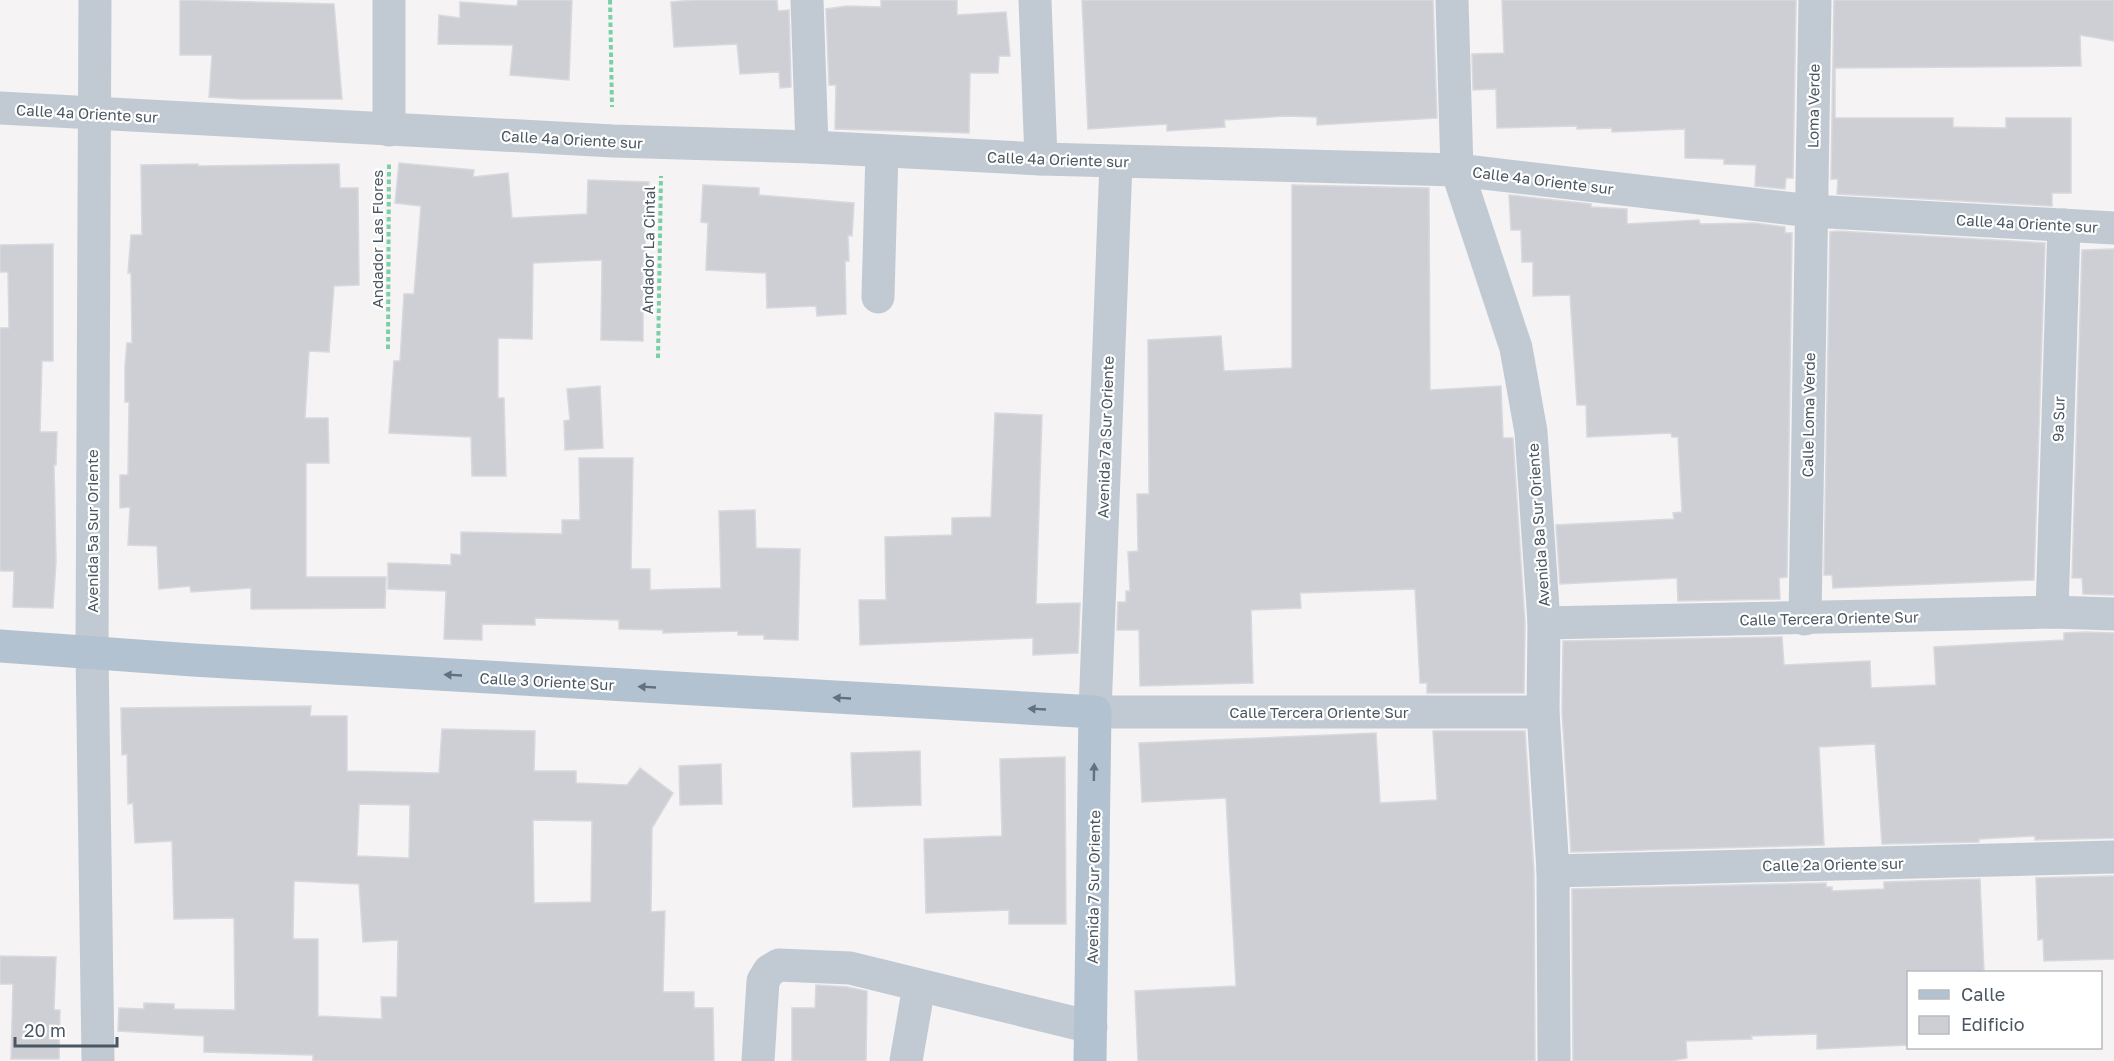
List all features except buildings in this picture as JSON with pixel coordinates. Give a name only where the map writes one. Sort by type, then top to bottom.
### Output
[{"type":"main road","name":"Calle 3 Oriente Sur","points":[[0,646],[193,660],[1095,712]]},
{"type":"main road","name":"Avenida 7 Sur Oriente","points":[[1090,1061],[1095,712]]},
{"type":"street","name":"Avenida 5a Sur Oriente","points":[[94,0],[92,651],[98,1061]]},
{"type":"street","points":[[389,0],[389,129]]},
{"type":"street","points":[[807,0],[812,147]]},
{"type":"street","points":[[1035,0],[1041,159]]},
{"type":"street","name":"Avenida 8a Sur Oriente","points":[[1452,0],[1457,170],[1516,348],[1532,432],[1544,623],[1543,712],[1553,871],[1554,1061]]},
{"type":"street","name":"Loma Verde","points":[[1810,211],[1815,0]]},
{"type":"street","name":"Calle 4a Oriente sur","points":[[0,108],[613,141],[812,147],[1116,162],[1457,170],[1810,211],[2114,228]]},
{"type":"street","points":[[878,297],[882,151]]},
{"type":"street","name":"Avenida 7a Sur Oriente","points":[[1095,712],[1116,162]]},
{"type":"street","name":"Calle Loma Verde","points":[[1805,619],[1810,211]]},
{"type":"street","name":"9a Sur","points":[[2052,612],[2064,225]]},
{"type":"street","name":"Calle Tercera Oriente Sur","points":[[1544,623],[2052,612],[2114,614]]},
{"type":"street","name":"Calle Tercera Oriente Sur","points":[[1095,712],[1543,712]]},
{"type":"street","name":"Calle 2a Oriente sur","points":[[1553,871],[2114,857]]},
{"type":"street","points":[[758,1061],[763,981],[769,971],[779,965],[850,968],[1090,1027]]},
{"type":"street","points":[[906,1061],[919,986]]},
{"type":"path","points":[[610,0],[613,141]]},
{"type":"path","name":"Andador Las Flores","points":[[388,349],[389,129]]},
{"type":"path","name":"Andador La Cintal","points":[[658,358],[661,143]]}]
